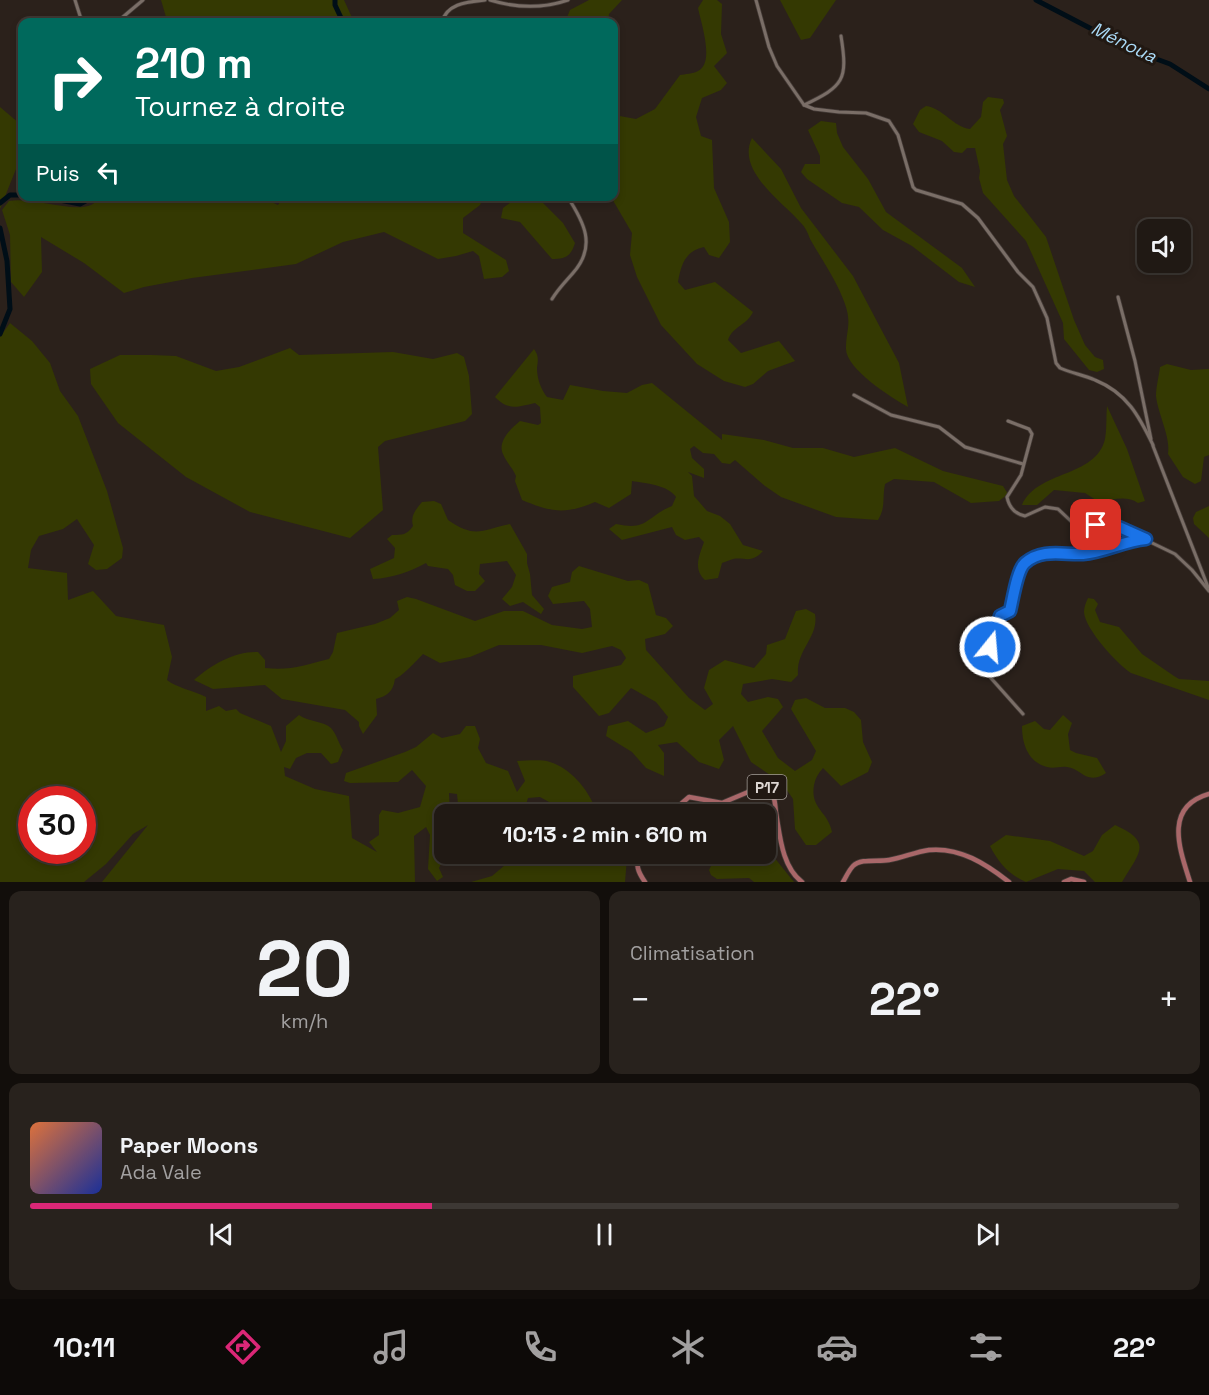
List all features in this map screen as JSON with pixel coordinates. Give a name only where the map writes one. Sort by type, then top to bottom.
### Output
[{"type":"main road","name":"P17","points":[[682,804],[689,797],[722,803],[760,787],[768,787],[773,794],[775,804]]},
{"type":"main road","points":[[1190,882],[1179,849],[1177,826],[1192,801],[1209,794]]},
{"type":"main road","name":"P17","points":[[776,812],[781,842],[790,868],[802,882]]},
{"type":"main road","points":[[843,882],[853,866],[862,862],[885,861],[928,850],[944,850],[959,853],[982,863],[1009,882]]},
{"type":"main road","points":[[639,864],[638,870],[645,882]]},
{"type":"main road","points":[[1064,882],[1071,879],[1084,882]]},
{"type":"street","points":[[75,0],[81,18]]},
{"type":"street","points":[[122,18],[143,0]]},
{"type":"street","points":[[444,18],[447,12],[460,3],[485,0]]},
{"type":"street","points":[[490,0],[507,5],[535,7],[568,0]]},
{"type":"street","points":[[756,0],[769,47],[777,66],[804,105],[814,109],[866,113],[889,121],[898,135],[913,187],[916,190],[962,204],[978,218],[1018,272],[1033,286],[1047,318],[1056,363],[1060,368],[1096,380],[1121,395],[1138,415],[1153,445],[1209,590]]},
{"type":"street","points":[[804,105],[827,94],[842,79],[845,60],[841,36]]},
{"type":"street","points":[[552,299],[581,262],[587,242],[582,219],[570,201]]},
{"type":"street","points":[[1118,297],[1135,361],[1153,445]]},
{"type":"street","points":[[854,395],[891,415],[939,427],[965,447],[1023,464]]},
{"type":"street","points":[[1008,421],[1029,429],[1032,434],[1031,444],[1017,483],[1010,489],[1007,497],[1009,504],[1016,512],[1025,516],[1046,507],[1058,509],[1073,524],[1119,527],[1175,554],[1209,590]]},
{"type":"street","points":[[1023,714],[990,677],[986,663],[1000,616],[1010,611],[1024,563],[1038,556],[1056,552],[1085,554],[1120,543],[1146,539]]},
{"type":"green space","points":[[161,0],[344,0],[352,18],[167,18]]},
{"type":"green space","points":[[589,0],[622,0],[609,14],[608,18],[567,18],[570,10]]},
{"type":"green space","points":[[703,0],[717,0],[722,4],[721,34],[727,53],[714,66],[727,83],[721,90],[702,98],[696,117],[701,136],[712,140],[714,188],[729,222],[730,242],[719,258],[709,255],[704,247],[688,255],[678,282],[685,290],[715,282],[753,312],[730,335],[728,340],[741,353],[779,341],[795,361],[768,371],[753,384],[745,387],[724,381],[697,364],[661,325],[637,277],[630,255],[632,233],[613,201],[618,201],[618,116],[636,119],[655,109],[680,75],[696,72],[703,67],[706,60],[706,42],[698,8]]},
{"type":"green space","points":[[780,0],[836,0],[810,38],[801,40]]},
{"type":"green space","points":[[988,97],[1003,99],[1004,103],[1000,110],[1007,136],[1003,144],[1007,180],[1014,196],[1046,237],[1074,320],[1085,345],[1095,357],[1103,360],[1104,369],[1097,372],[1089,370],[1064,339],[1063,323],[1026,241],[983,193],[975,148],[967,148],[962,153],[954,152],[942,141],[919,132],[913,124],[920,110],[926,106],[938,110],[958,125],[970,129],[981,117],[983,102]]},
{"type":"green space","points":[[0,107],[18,122],[18,164],[0,209]]},
{"type":"green space","points":[[821,121],[836,123],[837,133],[843,147],[868,179],[886,212],[962,268],[975,287],[959,282],[912,246],[883,230],[859,207],[842,203],[807,179],[801,172],[805,164],[820,164],[820,156],[808,130]]},
{"type":"green space","points":[[752,138],[781,169],[801,208],[853,276],[899,363],[908,407],[861,374],[848,357],[846,349],[848,317],[842,295],[804,226],[755,174],[750,162],[749,150]]},
{"type":"green space","points":[[18,200],[74,207],[91,205],[96,201],[269,201],[278,205],[281,201],[482,201],[463,218],[463,233],[506,260],[509,271],[502,277],[484,279],[479,256],[473,251],[438,259],[384,232],[343,242],[296,264],[192,278],[124,293],[84,263],[41,237],[42,272],[24,297],[11,282],[10,235],[2,210],[9,201]]},
{"type":"green space","points":[[541,201],[563,223],[575,243],[570,254],[552,259],[520,222],[501,218],[503,208],[511,202]]},
{"type":"green space","points":[[10,323],[32,341],[50,363],[60,391],[78,416],[107,491],[123,548],[122,558],[107,569],[96,570],[88,564],[94,545],[77,519],[63,529],[39,536],[31,550],[28,568],[67,573],[68,600],[93,591],[116,616],[164,625],[172,657],[167,680],[206,697],[206,711],[219,706],[226,711],[236,709],[240,713],[271,726],[281,752],[286,741],[286,726],[299,715],[331,728],[343,750],[338,762],[331,764],[321,753],[307,753],[296,758],[290,769],[284,767],[285,776],[315,789],[349,796],[352,838],[377,852],[369,842],[379,835],[379,815],[382,810],[398,813],[420,807],[426,786],[412,770],[398,782],[350,783],[344,781],[346,773],[416,747],[433,733],[442,738],[460,734],[466,726],[475,726],[480,739],[478,748],[486,763],[508,771],[517,792],[525,781],[517,761],[538,760],[550,762],[571,774],[583,787],[593,804],[553,804],[540,797],[528,798],[526,804],[458,804],[457,794],[449,793],[450,804],[434,804],[434,864],[441,864],[439,868],[443,877],[437,881],[428,869],[430,835],[426,827],[414,836],[415,882],[102,882],[148,825],[133,834],[106,864],[84,882],[0,882],[0,337]]},
{"type":"green space","points":[[290,348],[299,355],[393,352],[433,359],[457,353],[464,357],[469,376],[472,414],[465,421],[385,441],[378,447],[383,510],[350,538],[250,512],[186,477],[118,423],[91,384],[90,369],[120,355],[176,356],[216,371],[239,367]]},
{"type":"green space","points":[[534,349],[538,358],[539,380],[547,397],[563,400],[570,385],[627,393],[642,385],[652,383],[722,440],[722,434],[764,440],[793,448],[823,448],[854,457],[895,448],[943,471],[1003,486],[1008,494],[999,501],[971,503],[934,482],[894,479],[885,484],[883,507],[878,520],[836,517],[781,497],[735,460],[730,464],[722,463],[714,454],[703,453],[694,446],[690,449],[692,458],[704,469],[704,478],[688,472],[692,476],[694,496],[707,511],[720,516],[730,524],[743,545],[763,551],[752,559],[733,559],[722,563],[718,578],[705,580],[698,567],[704,542],[699,537],[685,540],[676,535],[672,527],[622,540],[609,529],[616,524],[635,526],[641,524],[672,506],[676,497],[662,487],[632,481],[631,494],[609,508],[595,502],[575,509],[558,510],[522,500],[515,481],[516,476],[504,457],[502,445],[509,431],[520,421],[538,425],[541,423],[540,407],[535,403],[518,407],[509,406],[495,397]]},
{"type":"green space","points":[[1167,364],[1191,370],[1209,369],[1209,455],[1204,457],[1201,481],[1195,484],[1183,477],[1168,454],[1168,441],[1156,396],[1160,367]]},
{"type":"green space","points":[[1107,406],[1127,449],[1145,501],[1138,503],[1114,499],[1099,502],[1085,493],[1054,490],[1037,505],[1022,505],[1040,485],[1079,468],[1099,452],[1105,439]]},
{"type":"green space","points":[[434,501],[441,504],[448,520],[465,529],[479,531],[510,524],[527,554],[532,595],[544,609],[541,614],[523,602],[510,606],[502,599],[512,587],[516,575],[507,561],[480,564],[479,574],[485,581],[475,591],[467,591],[455,585],[453,575],[448,569],[428,566],[426,563],[401,574],[373,579],[370,569],[394,558],[395,548],[387,539],[392,535],[401,535],[409,531],[413,526],[413,516],[422,502]]},
{"type":"green space","points":[[1209,506],[1209,538],[1194,524],[1193,518],[1196,512]]},
{"type":"green space","points":[[579,566],[628,581],[639,580],[648,584],[656,615],[666,618],[673,626],[665,634],[645,639],[646,650],[689,698],[705,710],[713,704],[704,688],[709,670],[725,660],[754,668],[766,654],[767,645],[785,639],[796,611],[806,609],[815,614],[814,630],[800,658],[798,675],[791,682],[772,679],[743,684],[741,694],[748,702],[768,697],[778,699],[783,707],[762,731],[778,758],[795,771],[812,760],[816,751],[791,709],[795,700],[806,698],[825,708],[845,708],[854,712],[861,720],[863,742],[872,762],[868,772],[841,786],[823,768],[814,785],[815,800],[832,832],[816,845],[806,845],[795,829],[793,799],[782,783],[751,762],[733,726],[719,740],[724,760],[719,769],[699,762],[677,742],[658,745],[664,753],[664,776],[646,768],[632,752],[606,736],[608,726],[628,721],[646,733],[664,726],[668,717],[656,702],[631,688],[609,713],[599,716],[573,687],[573,676],[621,665],[626,658],[621,650],[612,646],[582,653],[541,645],[499,645],[470,657],[440,663],[423,654],[406,672],[395,679],[389,693],[376,699],[377,715],[363,734],[359,722],[345,710],[282,699],[265,685],[213,689],[194,680],[224,660],[249,652],[258,652],[265,660],[265,668],[274,669],[290,668],[329,659],[337,633],[390,618],[399,610],[397,601],[407,597],[475,621],[504,611],[523,611],[552,625],[582,629],[592,627],[590,609],[584,601],[553,604],[548,596],[552,587],[570,582],[572,572]]},
{"type":"green space","points":[[1088,598],[1094,599],[1098,604],[1095,610],[1100,622],[1119,627],[1142,654],[1174,676],[1179,679],[1209,681],[1209,700],[1131,673],[1125,668],[1103,646],[1090,627],[1084,612]]},
{"type":"green space","points":[[1063,715],[1072,723],[1068,734],[1070,750],[1097,758],[1106,773],[1093,778],[1072,768],[1052,768],[1040,765],[1031,757],[1025,746],[1022,726],[1035,721],[1044,729],[1050,730]]},
{"type":"green space","points":[[1115,825],[1135,837],[1140,849],[1122,882],[1095,882],[1084,871],[1058,869],[1026,882],[1014,876],[1005,867],[990,846],[1006,835],[1050,841],[1084,856],[1093,851],[1102,835]]},
{"type":"green space","points":[[776,860],[794,882],[754,882],[749,878],[717,879],[711,875],[709,870],[712,864],[776,864]]},
{"type":"green space","points":[[506,864],[626,864],[625,882],[471,882],[492,876]]},
{"type":"waterway","name":"Ménoua","points":[[335,0],[341,18]]},
{"type":"waterway","name":"Ménoua","points":[[1036,0],[1132,50],[1170,64],[1209,89]]},
{"type":"waterway","name":"Ménoua","points":[[0,203],[10,195],[18,195]]},
{"type":"waterway","name":"Ménoua","points":[[65,201],[80,204],[86,201]]},
{"type":"waterway","name":"Ménoua","points":[[0,228],[7,261],[10,309],[0,334]]},
{"type":"route","points":[[990,647],[1000,616],[1010,611],[1024,563],[1038,556],[1056,552],[1085,554],[1132,540],[1146,539],[1119,527],[1096,525]]}]
